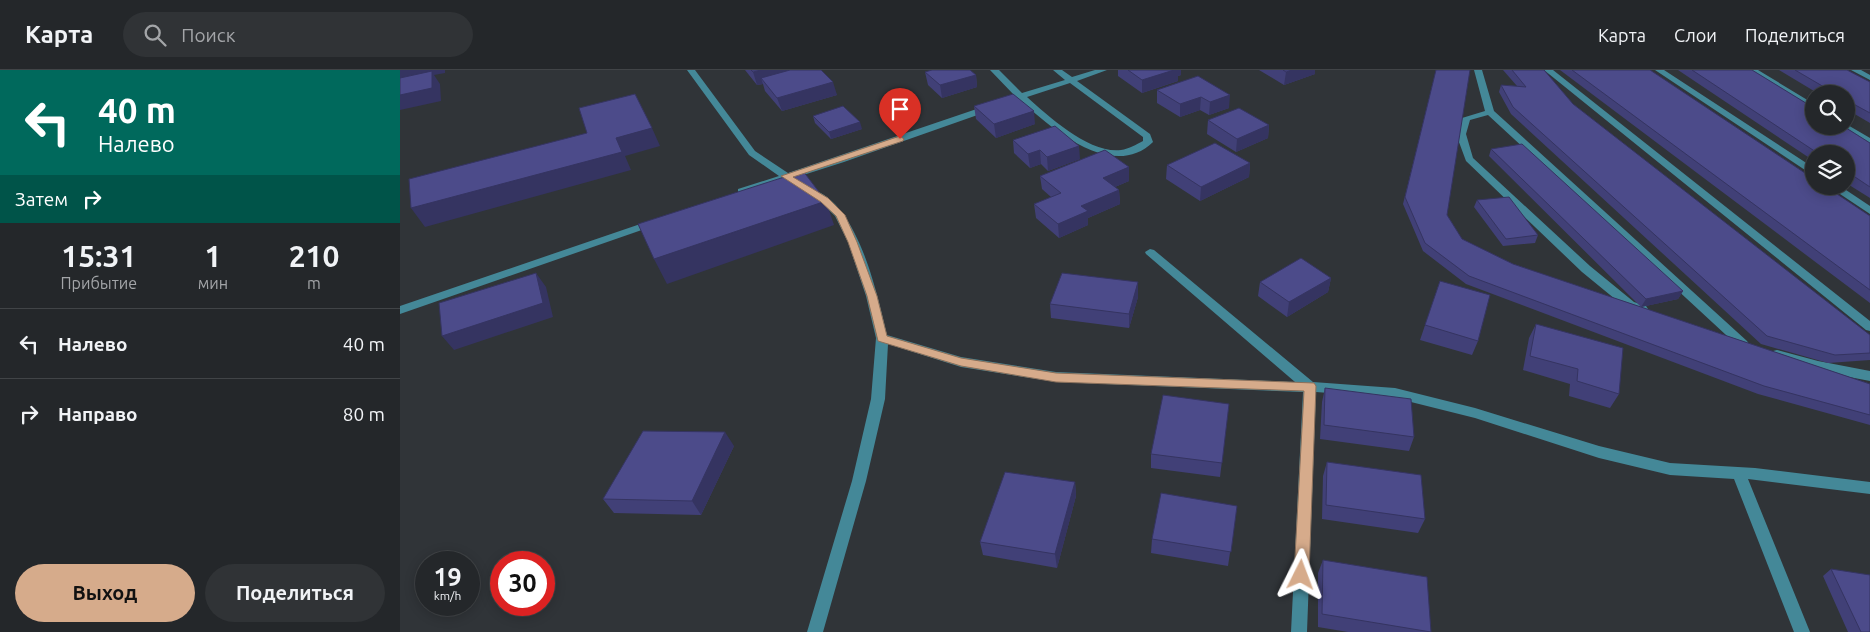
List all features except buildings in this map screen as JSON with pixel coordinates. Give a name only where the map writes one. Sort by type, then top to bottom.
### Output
[{"type":"street","points":[[691,70],[752,153],[825,200],[840,215],[872,296],[882,338],[878,399],[859,481],[815,632]]},
{"type":"street","points":[[994,70],[1063,132],[1093,149],[1122,154],[1148,142],[1147,136],[1057,70]]},
{"type":"street","points":[[729,196],[786,176],[841,160],[1022,96],[1103,70]]},
{"type":"street","points":[[1478,70],[1490,112],[1753,347]]},
{"type":"street","points":[[1548,70],[1870,327]]},
{"type":"street","points":[[1659,70],[1805,167]]},
{"type":"street","points":[[1752,70],[1805,102]]},
{"type":"street","points":[[1855,70],[1870,78]]},
{"type":"street","points":[[1490,112],[1466,118],[1461,134],[1469,159],[1586,269],[1630,305],[1650,312]]},
{"type":"street","points":[[1855,133],[1870,142]]},
{"type":"street","points":[[1846,195],[1870,211]]},
{"type":"street","points":[[400,310],[663,219]]},
{"type":"street","points":[[1150,252],[1310,386]]},
{"type":"street","points":[[1715,334],[1818,366],[1870,376]]},
{"type":"street","points":[[882,338],[961,362],[1056,378],[1310,386],[1395,393],[1476,412],[1599,452],[1670,469],[1739,474],[1870,488]]},
{"type":"street","points":[[1299,632],[1310,386]]},
{"type":"street","points":[[1739,474],[1802,632]]},
{"type":"route","points":[[900,139],[841,160],[786,176],[825,200],[840,215],[872,296],[882,338],[961,362],[1056,378],[1310,386],[1301,575]]}]
